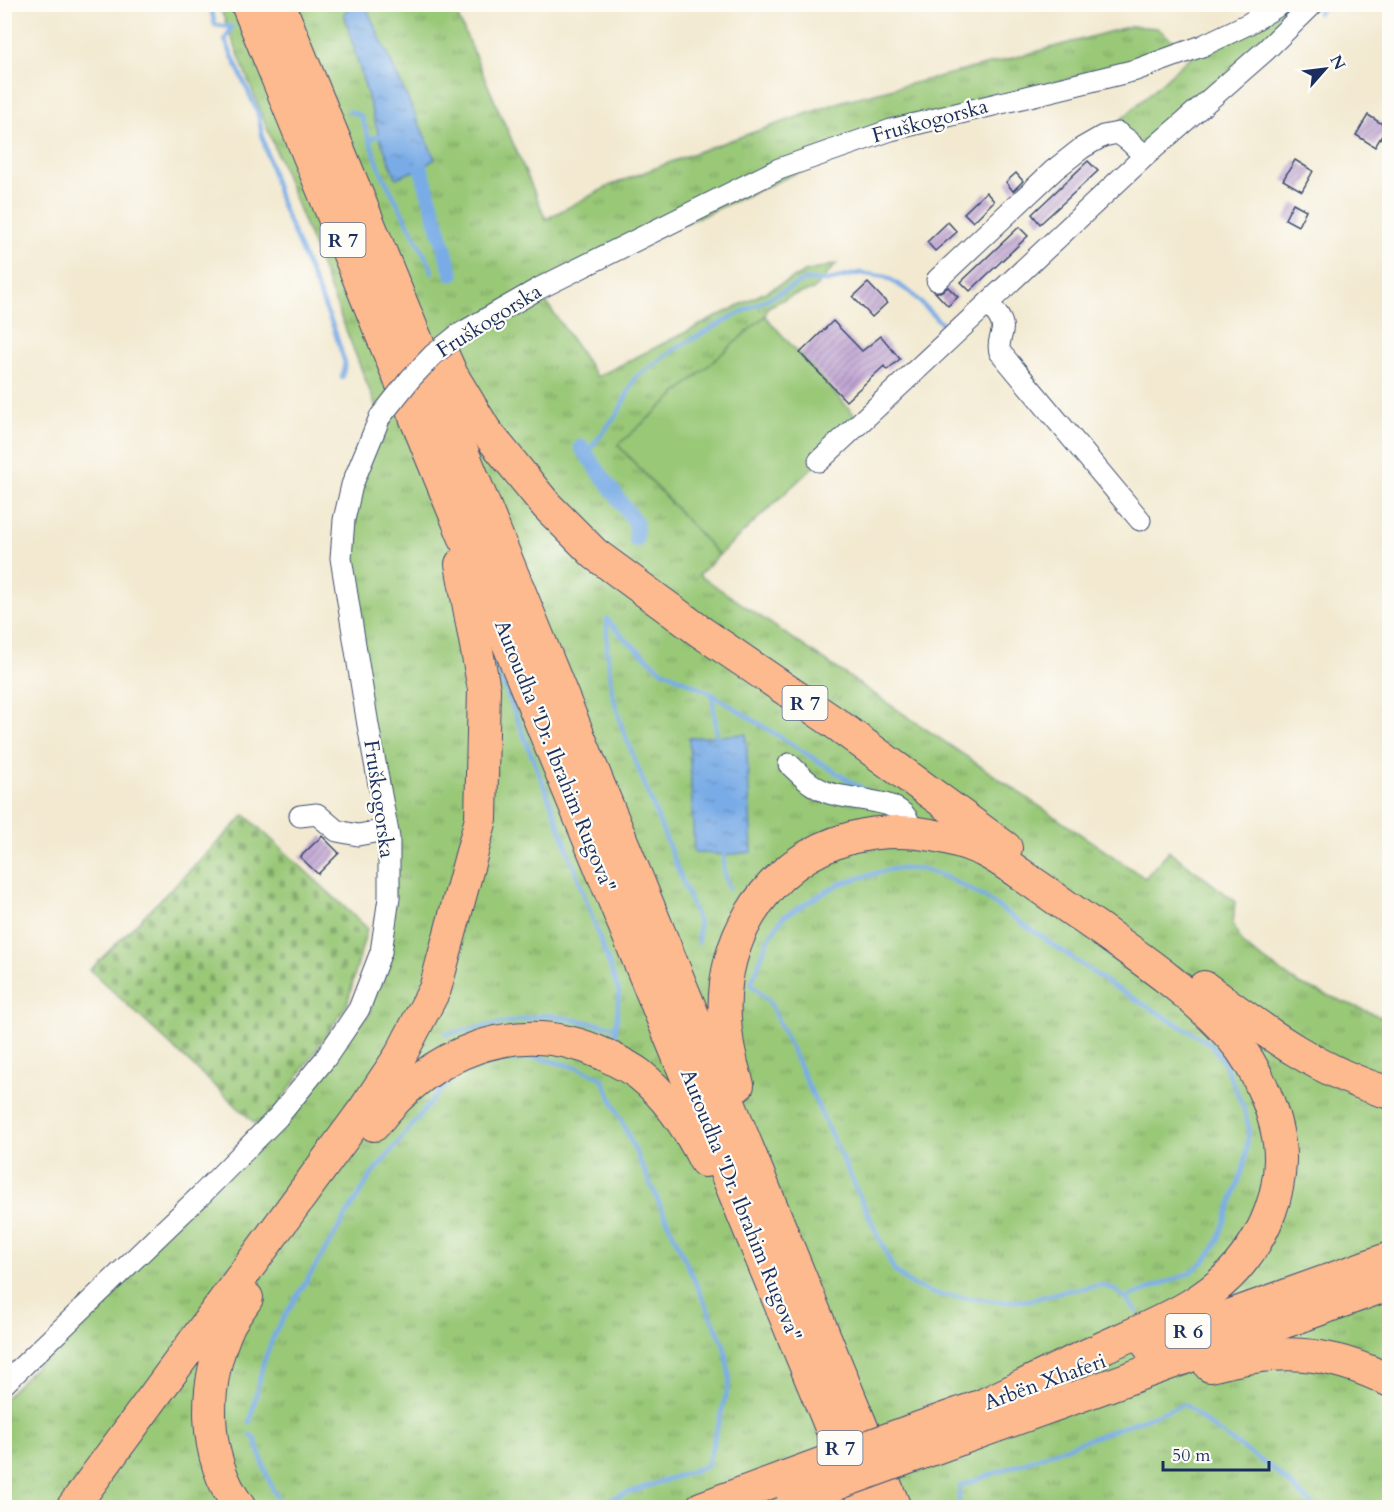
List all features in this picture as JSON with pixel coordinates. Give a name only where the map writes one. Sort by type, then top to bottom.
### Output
[{"type":"highway","name":"Autoudha \"Dr. Ibrahim Rugova\"","points":[[247,4],[864,1508]]},
{"type":"highway","name":"R 7","points":[[279,4],[353,182],[391,246],[424,311],[452,375],[485,429],[547,506],[595,554],[701,632],[835,723],[986,834],[1261,1029],[1314,1063],[1389,1093]]},
{"type":"highway","points":[[353,182],[895,1508]]},
{"type":"highway","points":[[72,1508],[366,1107],[400,1056],[435,989],[481,819],[484,689],[462,565],[431,456]]},
{"type":"highway","points":[[797,1270],[733,1068],[724,1012],[727,971],[739,933],[757,902],[778,877],[802,859],[828,845],[880,832],[907,831],[931,834],[984,851],[1106,934],[1204,1010],[1233,1039],[1250,1063],[1264,1093],[1274,1124],[1280,1159],[1277,1189],[1270,1214],[1244,1260],[1220,1285],[1190,1305],[1151,1326],[987,1403]]},
{"type":"highway","points":[[240,1508],[222,1475],[211,1442],[209,1403],[215,1366],[229,1325],[303,1215],[380,1116],[401,1093],[426,1072],[452,1058],[477,1046],[508,1039],[537,1038],[566,1041],[592,1049],[639,1074],[658,1092],[676,1113],[697,1145],[816,1388]]},
{"type":"highway","name":"Arbën Xhaferi","points":[[701,1508],[784,1495],[915,1443],[987,1403],[1389,1258]]},
{"type":"highway","points":[[1038,1410],[1389,1284]]},
{"type":"highway","points":[[915,1443],[1038,1410],[1150,1384],[1225,1362],[1258,1356],[1295,1354],[1327,1357],[1362,1367],[1389,1381]]},
{"type":"street","name":"Fruškogorska","points":[[4,1384],[200,1196],[278,1117],[325,1059],[359,1009],[381,952],[389,898],[389,837],[341,558],[344,520],[352,484],[380,417],[411,378],[433,355],[458,335],[538,289],[780,169],[891,130],[1136,70],[1202,46],[1248,24],[1281,4]]},
{"type":"street","points":[[819,462],[1145,156],[1266,50],[1313,4]]},
{"type":"street","points":[[938,280],[1046,177],[1082,148],[1103,136],[1118,134],[1145,156]]},
{"type":"street","points":[[988,303],[1002,322],[1003,328],[997,344],[1000,352],[1140,520]]},
{"type":"street","points":[[789,764],[809,783],[826,792],[888,804],[900,809],[908,820],[907,831]]},
{"type":"street","points":[[300,816],[317,814],[337,831],[358,835],[386,830]]},
{"type":"green space","points":[[219,5],[453,5],[546,219],[609,186],[697,152],[843,101],[1131,26],[1157,28],[1181,47],[891,130],[538,290],[597,377],[805,272],[836,264],[813,290],[793,295],[768,307],[765,316],[618,445],[719,555],[699,575],[1145,878],[1169,851],[1235,901],[1233,925],[1244,946],[1299,984],[1389,1020],[1389,1507],[5,1507],[4,1399],[200,1196],[325,1059],[370,1014],[394,898],[341,558],[380,417]]},
{"type":"green space","points":[[1281,5],[1313,5],[1145,156],[1103,136],[1202,46]]},
{"type":"green space","points":[[765,316],[861,422],[719,555],[618,445]]},
{"type":"green space","points":[[245,815],[367,928],[347,1005],[276,1109],[260,1128],[90,970]]},
{"type":"water","points":[[354,4],[366,7],[435,159],[421,168],[396,178],[379,136],[344,13]]},
{"type":"water","points":[[746,734],[752,852],[724,855],[694,852],[689,738]]},
{"type":"building","points":[[1368,115],[1387,127],[1375,147],[1356,135]]},
{"type":"building","points":[[1295,160],[1313,171],[1302,191],[1283,180]]},
{"type":"building","points":[[1088,161],[1098,171],[1040,224],[1032,214]]},
{"type":"building","points":[[1016,173],[1023,181],[1013,191],[1006,182]]},
{"type":"building","points":[[986,192],[994,201],[973,222],[964,213]]},
{"type":"building","points":[[1293,203],[1306,210],[1298,226],[1285,219]]},
{"type":"building","points":[[948,222],[957,232],[935,251],[927,242]]},
{"type":"building","points":[[1019,227],[1028,236],[970,291],[961,282]]},
{"type":"building","points":[[868,283],[887,303],[872,317],[853,297]]},
{"type":"building","points":[[948,287],[958,297],[948,306],[935,292]]},
{"type":"building","points":[[833,321],[862,351],[881,336],[900,359],[887,370],[884,366],[846,401],[800,353]]},
{"type":"building","points":[[322,836],[339,853],[318,874],[300,857]]},
{"type":"waterway","points":[[210,4],[215,25],[232,27],[225,40],[258,113],[281,203],[333,326],[345,363],[342,378]]},
{"type":"waterway","points":[[1318,13],[1327,4]]},
{"type":"waterway","points":[[349,111],[361,116],[369,139]]},
{"type":"waterway","points":[[379,136],[369,139],[382,174],[431,267],[432,273]]},
{"type":"waterway","points":[[421,168],[452,274]]},
{"type":"waterway","points":[[586,454],[618,413],[635,378],[675,349],[805,280],[826,281],[860,273],[886,277],[910,292],[948,330]]},
{"type":"waterway","points":[[581,447],[636,523],[636,540]]},
{"type":"waterway","points":[[607,619],[607,649],[612,692],[622,727],[699,923],[698,943]]},
{"type":"waterway","points":[[607,619],[624,638],[660,669],[712,694],[717,736]]},
{"type":"waterway","points":[[494,661],[555,814],[619,992],[615,1038]]},
{"type":"waterway","points":[[712,694],[867,792]]},
{"type":"waterway","points":[[724,855],[724,873],[729,888]]},
{"type":"waterway","points":[[1125,1298],[1188,1274],[1205,1261],[1218,1241],[1244,1166],[1249,1129],[1244,1109],[1225,1065],[1211,1044],[1111,985],[984,897],[946,877],[922,869],[891,869],[839,884],[783,917],[768,940],[751,984],[769,1001],[894,1270],[909,1283],[934,1294],[1004,1302],[1031,1300],[1064,1291],[1102,1285],[1115,1290],[1137,1311]]},
{"type":"waterway","points":[[445,1034],[546,1015],[616,1027]]},
{"type":"waterway","points":[[250,1422],[263,1364],[275,1332],[370,1177],[440,1091],[460,1073],[492,1062],[535,1057],[579,1068],[602,1078],[724,1345],[730,1380],[707,1466],[583,1508]]},
{"type":"waterway","points":[[958,1508],[960,1486],[1185,1404],[1209,1425],[1273,1469],[1316,1508]]},
{"type":"waterway","points":[[250,1435],[255,1438],[270,1483],[283,1508]]}]
